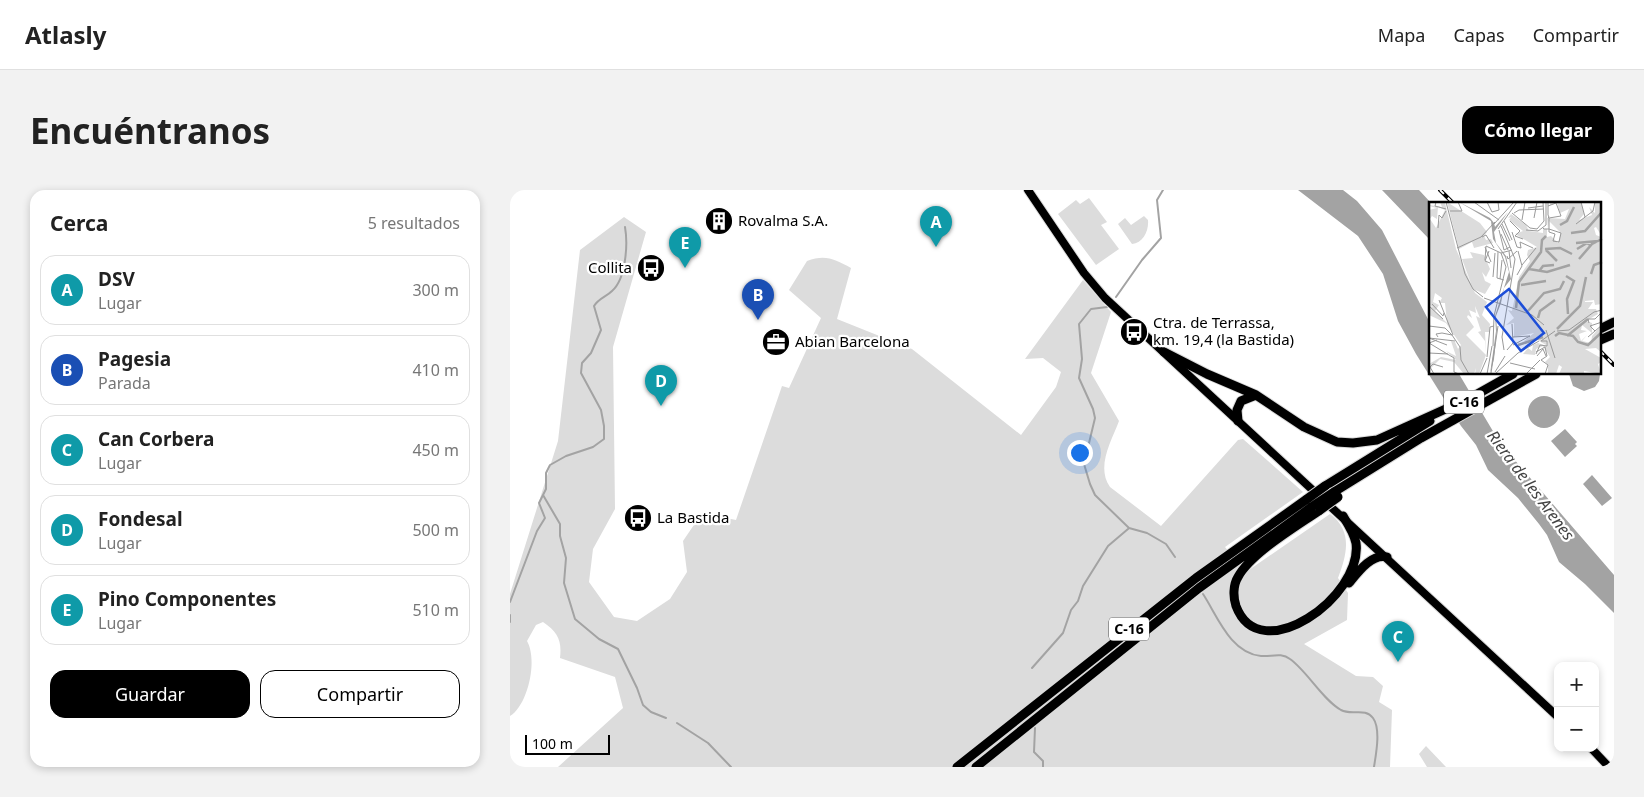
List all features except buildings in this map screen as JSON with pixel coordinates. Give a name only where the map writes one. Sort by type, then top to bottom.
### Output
[{"type":"highway","points":[[1602,328],[1614,322]]},
{"type":"highway","points":[[1602,339],[1614,334]]},
{"type":"highway","points":[[1164,352],[1207,374],[1256,395],[1308,430],[1337,442],[1353,443],[1377,440],[1416,426]]},
{"type":"highway","name":"C-16","points":[[958,767],[1181,589],[1307,499],[1416,426],[1511,375]]},
{"type":"highway","name":"C-16","points":[[976,767],[1161,617],[1336,494],[1421,438],[1534,375]]},
{"type":"highway","points":[[1238,421],[1237,410],[1241,401],[1256,395]]},
{"type":"highway","points":[[1317,508],[1247,565],[1237,579],[1234,600],[1246,621],[1257,628],[1271,630],[1304,620],[1334,598],[1373,559],[1380,556],[1388,557]]},
{"type":"highway","points":[[1334,598],[1348,576],[1356,554],[1355,540],[1343,516]]},
{"type":"main road","points":[[1028,190],[1095,287],[1238,421],[1388,557],[1554,713]]},
{"type":"main road","points":[[1595,752],[1609,767]]},
{"type":"shaded area","points":[[1089,198],[1107,222],[1101,225],[1119,249],[1096,265],[1058,214],[1076,200],[1080,204]]},
{"type":"shaded area","points":[[1144,216],[1148,220],[1146,232],[1142,239],[1132,244],[1118,224],[1125,218],[1131,225]]},
{"type":"shaded area","points":[[624,217],[646,232],[613,347],[615,509],[593,549],[589,582],[614,617],[637,621],[670,599],[687,572],[683,541],[702,513],[736,520],[782,386],[789,388],[821,318],[789,290],[807,261],[830,258],[851,268],[837,319],[912,349],[1021,435],[1056,387],[1061,372],[1043,358],[1025,359],[1083,280],[1111,312],[1091,373],[1119,421],[1106,454],[1104,471],[1110,487],[1161,526],[1238,440],[1243,439],[1303,492],[1225,547],[1246,572],[1330,514],[1337,521],[1345,535],[1346,543],[1344,560],[1338,578],[1348,593],[1347,620],[1304,644],[1356,676],[1373,677],[1383,686],[1379,702],[1392,710],[1390,767],[558,767],[623,708],[615,677],[560,658],[558,637],[543,622],[536,625],[527,641],[532,659],[529,682],[522,702],[510,716],[510,594],[558,441],[580,250]]},
{"type":"shaded area","points":[[1426,746],[1446,767],[1427,767],[1419,754]]},
{"type":"water","points":[[1298,190],[1343,190],[1357,201],[1382,230],[1429,321],[1429,375],[1398,321],[1383,274],[1358,236]]},
{"type":"water","points":[[1382,190],[1419,190],[1430,202],[1429,239]]},
{"type":"water","name":"Riera de les Arenes","points":[[1429,375],[1460,375],[1500,443],[1614,575],[1614,613],[1585,584],[1559,562],[1547,535],[1518,498],[1488,470],[1476,445],[1461,426]]},
{"type":"water","points":[[1569,375],[1600,375],[1595,387],[1584,391],[1573,386]]},
{"type":"water","points":[[1544,396],[1555,401],[1560,412],[1555,423],[1544,428],[1533,423],[1528,412],[1533,401]]},
{"type":"water","points":[[1565,429],[1577,442],[1575,444],[1577,446],[1565,457],[1551,441]]},
{"type":"water","points":[[1592,475],[1612,498],[1602,506],[1583,484]]},
{"type":"waterway","points":[[1116,297],[1142,260],[1161,238],[1157,200],[1163,190]]},
{"type":"waterway","points":[[510,602],[537,531],[545,518],[539,503],[546,489],[546,473],[550,465],[566,456],[593,447],[604,439],[601,410],[581,373],[582,363],[591,353],[601,330],[594,306],[617,286],[623,270],[626,252],[625,227]]},
{"type":"waterway","points":[[1107,307],[1091,309],[1079,324],[1082,359],[1079,378],[1095,418],[1084,464],[1095,495],[1129,528],[1147,533],[1166,544],[1175,557]]},
{"type":"waterway","points":[[543,495],[560,524],[560,536],[566,558],[564,583],[575,619],[599,639],[618,649],[643,705],[651,712],[666,718]]},
{"type":"waterway","points":[[1032,668],[1063,633],[1071,610],[1078,601],[1083,586],[1108,546],[1128,529]]},
{"type":"waterway","points":[[1203,594],[1226,632],[1241,648],[1261,656],[1280,655],[1287,657],[1341,710],[1345,712],[1362,712],[1373,718],[1377,728],[1377,749],[1374,767]]},
{"type":"waterway","points":[[510,615],[510,622]]},
{"type":"waterway","points":[[677,723],[708,743],[731,767]]},
{"type":"waterway","points":[[1035,728],[1034,752],[1043,761],[1043,767]]},
{"type":"railway","points":[[1440,190],[1452,202]]},
{"type":"railway","points":[[1602,353],[1614,365]]},
{"type":"place","name":"Rovalma S.A.","points":[[719,221]]},
{"type":"place","name":"DSV","points":[[936,247]]},
{"type":"place","name":"Collita","points":[[651,268]]},
{"type":"place","name":"Pino Componentes","points":[[685,268]]},
{"type":"place","name":"Pagesia","points":[[758,320]]},
{"type":"place","name":"Ctra. de Terrassa, km. 19,4 (la Bastida)","points":[[1134,332]]},
{"type":"place","name":"Abian Barcelona","points":[[776,342]]},
{"type":"place","name":"Fondesal","points":[[661,406]]},
{"type":"place","name":"La Bastida","points":[[638,518]]},
{"type":"place","name":"Can Corbera","points":[[1398,662]]}]
